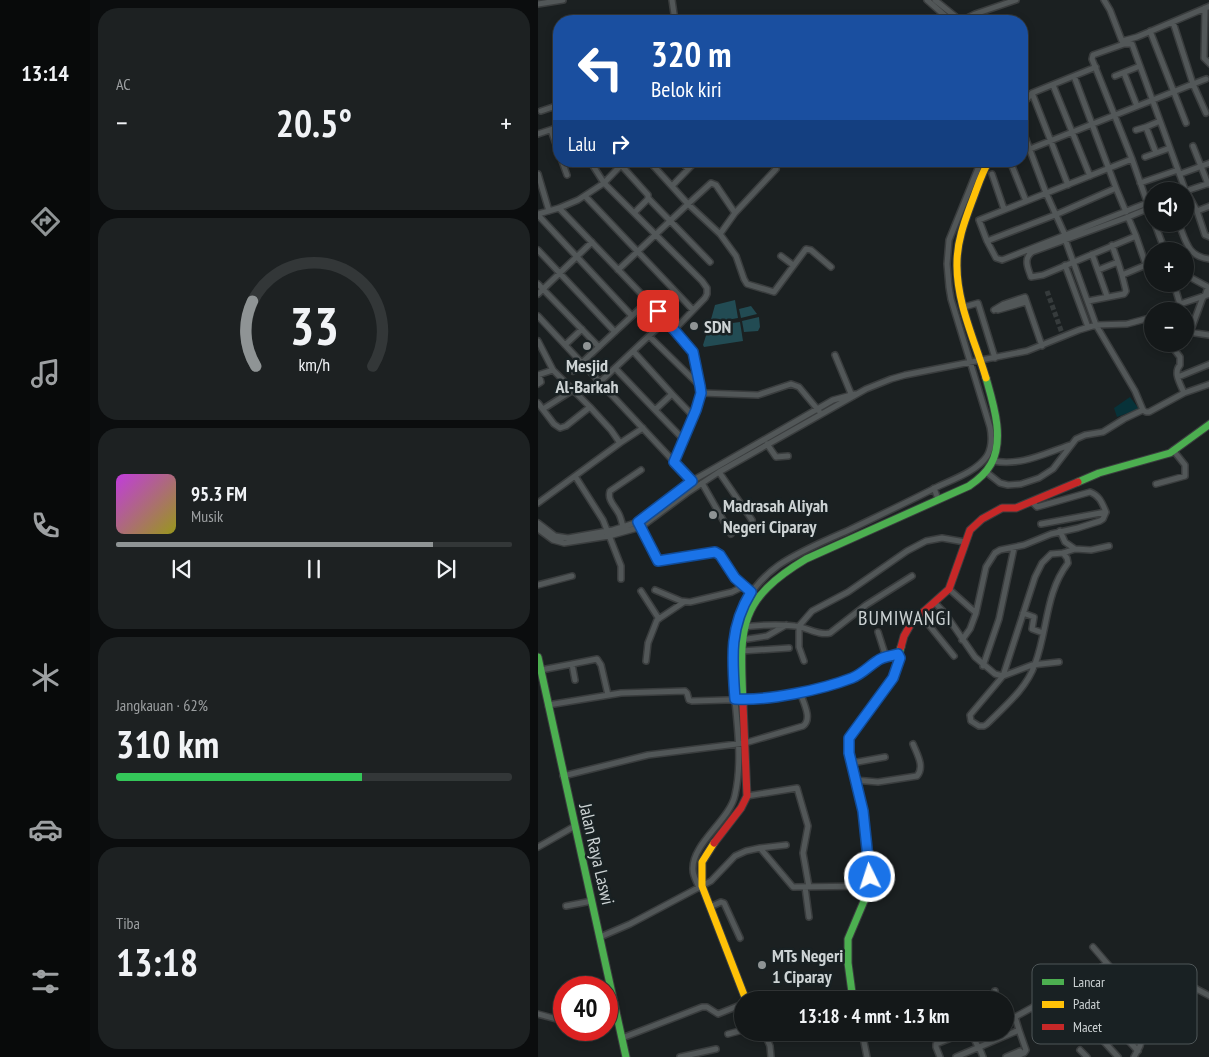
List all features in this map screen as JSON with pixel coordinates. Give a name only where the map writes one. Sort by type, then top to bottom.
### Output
[{"type":"street","points":[[538,4],[563,0]]},
{"type":"street","points":[[672,0],[674,15]]},
{"type":"street","points":[[927,0],[944,15]]},
{"type":"street","points":[[935,0],[954,15]]},
{"type":"street","points":[[973,15],[1016,0]]},
{"type":"street","points":[[1104,0],[1123,42]]},
{"type":"street","points":[[1144,191],[1092,59],[1093,55],[1207,7],[1204,58],[1210,64]]},
{"type":"street","points":[[1172,22],[1206,113]]},
{"type":"street","points":[[1150,31],[1186,123]]},
{"type":"street","points":[[1123,42],[1132,44],[1182,182]]},
{"type":"street","points":[[1115,76],[1140,66]]},
{"type":"street","points":[[1028,98],[1032,93],[1096,67]]},
{"type":"street","points":[[1124,73],[1137,106]]},
{"type":"street","points":[[1074,76],[1144,260]]},
{"type":"street","points":[[1030,149],[1206,80]]},
{"type":"street","points":[[1053,85],[1090,176]]},
{"type":"street","points":[[1032,93],[1068,185]]},
{"type":"street","points":[[541,111],[553,106]]},
{"type":"street","points":[[1136,130],[1160,121]]},
{"type":"street","points":[[1146,127],[1156,153]]},
{"type":"street","points":[[538,134],[551,130],[553,136]]},
{"type":"street","points":[[1028,144],[1046,194],[1065,237],[1096,325],[1138,397],[1143,410]]},
{"type":"street","points":[[1193,146],[1209,183],[1194,189]]},
{"type":"street","points":[[1145,157],[1170,148]]},
{"type":"street","points":[[978,220],[1132,159]]},
{"type":"street","points":[[1140,183],[1210,163]]},
{"type":"street","points":[[564,167],[567,175]]},
{"type":"street","points":[[595,167],[604,183],[707,288],[706,296],[675,329]]},
{"type":"street","points":[[619,167],[604,183],[585,196],[538,215],[632,316]]},
{"type":"street","points":[[626,167],[648,194],[648,198],[710,262]]},
{"type":"street","points":[[655,167],[688,204],[720,234],[733,251],[739,262],[744,279],[750,286],[774,292],[803,252],[808,249],[831,267]]},
{"type":"street","points":[[740,699],[733,640],[739,614],[755,595],[798,558],[923,501],[938,500],[969,486],[986,472],[993,462],[996,447],[996,424],[960,308],[948,277],[949,240],[979,167]]},
{"type":"street","points":[[960,308],[957,251],[962,229],[987,167]]},
{"type":"street","points":[[1012,167],[1026,201]]},
{"type":"street","points":[[672,186],[688,169]]},
{"type":"street","points":[[720,234],[735,213],[776,169]]},
{"type":"street","points":[[538,174],[549,211]]},
{"type":"street","points":[[992,174],[1004,209]]},
{"type":"street","points":[[618,270],[708,185],[713,184],[721,192],[735,213]]},
{"type":"street","points":[[987,241],[1055,215],[1116,188]]},
{"type":"street","points":[[585,196],[694,310]]},
{"type":"street","points":[[634,212],[648,198]]},
{"type":"street","points":[[1194,206],[1205,235],[1210,237]]},
{"type":"street","points":[[1197,211],[1210,206]]},
{"type":"street","points":[[559,208],[675,329],[693,352],[701,393],[674,462]]},
{"type":"street","points":[[967,215],[978,220],[996,258],[1000,260],[1144,208]]},
{"type":"street","points":[[1182,232],[1190,251],[1196,257],[1210,259]]},
{"type":"street","points":[[1065,237],[1028,254],[1026,260],[1031,277],[1043,275],[1136,236]]},
{"type":"street","points":[[538,294],[592,242]]},
{"type":"street","points":[[1084,316],[1089,304],[1108,296],[1126,293],[1112,246]]},
{"type":"street","points":[[538,250],[615,332]]},
{"type":"street","points":[[1092,254],[1108,296]]},
{"type":"street","points":[[781,256],[793,266]]},
{"type":"street","points":[[1098,270],[1118,262]]},
{"type":"street","points":[[1065,265],[1088,327]]},
{"type":"street","points":[[1122,275],[1144,267]]},
{"type":"street","points":[[1194,279],[1209,286],[1194,323]]},
{"type":"street","points":[[538,284],[599,347]]},
{"type":"street","points":[[1186,302],[1206,296]]},
{"type":"street","points":[[1026,302],[994,310],[1004,304],[1024,297],[1026,302],[1042,346]]},
{"type":"street","points":[[573,371],[648,301]]},
{"type":"street","points":[[960,308],[978,303],[995,358]]},
{"type":"street","points":[[538,316],[696,487]]},
{"type":"street","points":[[538,523],[552,534],[563,538],[608,534],[638,522],[692,481],[787,430],[822,414],[853,395],[891,379],[1027,351],[1096,325],[1120,325],[1144,319]]},
{"type":"street","points":[[600,382],[666,320]]},
{"type":"street","points":[[565,345],[582,329]]},
{"type":"street","points":[[1194,334],[1209,335]]},
{"type":"street","points":[[649,336],[700,386]]},
{"type":"street","points":[[538,341],[553,370],[611,430],[620,443]]},
{"type":"street","points":[[633,351],[693,416]]},
{"type":"street","points":[[1176,352],[1180,357],[1180,365],[1176,372],[1184,393]]},
{"type":"street","points":[[835,355],[853,395]]},
{"type":"street","points":[[869,526],[923,501],[934,489],[964,473],[986,456],[991,447],[990,427],[975,361]]},
{"type":"street","points":[[1178,377],[1210,364]]},
{"type":"street","points":[[615,368],[683,439]]},
{"type":"street","points":[[538,384],[541,382],[539,375],[553,370]]},
{"type":"street","points":[[701,393],[758,396],[791,384],[799,387],[822,414]]},
{"type":"street","points":[[993,462],[1024,462],[1070,445],[1081,437],[1103,432],[1124,418],[1143,410],[1148,412],[1184,393],[1210,384]]},
{"type":"street","points":[[543,409],[573,390]]},
{"type":"street","points":[[655,410],[672,394]]},
{"type":"street","points":[[538,528],[553,540],[564,543],[641,527],[696,487],[767,444],[817,409],[838,398],[853,395]]},
{"type":"street","points":[[538,402],[554,424],[560,428],[566,426],[590,408]]},
{"type":"street","points":[[852,991],[848,963],[848,939],[869,886],[863,811],[854,780],[849,753],[849,738],[893,678],[900,658],[898,654],[909,627],[920,614],[950,589],[970,530],[987,516],[1002,508],[1016,508],[1100,473],[1170,453],[1210,424]]},
{"type":"street","points":[[538,503],[643,428]]},
{"type":"street","points":[[767,444],[776,457],[788,456]]},
{"type":"street","points":[[986,472],[1005,485],[1015,485],[1039,478],[1053,469],[1070,445]]},
{"type":"street","points":[[1156,484],[1185,476],[1185,465],[1174,450]]},
{"type":"street","points":[[623,527],[620,516],[608,494],[614,487],[640,470]]},
{"type":"street","points":[[719,472],[752,520]]},
{"type":"street","points":[[575,476],[599,512],[621,566],[621,579]]},
{"type":"street","points":[[702,483],[731,534]]},
{"type":"street","points":[[934,489],[938,500]]},
{"type":"street","points":[[1032,502],[1037,507],[1090,492],[1096,494],[1106,512]]},
{"type":"street","points":[[1041,524],[1106,512]]},
{"type":"street","points":[[962,640],[970,629],[976,613],[989,559],[997,551],[1014,548],[1060,531],[1100,522],[1106,512]]},
{"type":"street","points":[[638,522],[658,561],[715,552],[720,555],[731,574],[755,595]]},
{"type":"street","points":[[1060,531],[1065,542],[1075,549]]},
{"type":"street","points":[[804,662],[799,646],[800,626],[812,611],[848,592],[926,541],[942,538],[965,542]]},
{"type":"street","points":[[1063,553],[1068,563],[1060,573],[1053,589],[1036,664],[1015,696],[986,724],[980,726],[973,723],[970,715],[1002,676],[1042,563],[1051,554],[1075,549],[1091,550],[1109,546]]},
{"type":"street","points":[[983,666],[1000,619],[1014,548]]},
{"type":"street","points":[[538,585],[572,576]]},
{"type":"street","points":[[742,628],[786,625],[800,626],[823,634],[830,633],[866,605],[912,576]]},
{"type":"street","points":[[655,590],[684,602],[693,602],[732,592],[744,586]]},
{"type":"street","points":[[950,589],[976,613]]},
{"type":"street","points":[[641,590],[659,618]]},
{"type":"street","points":[[700,887],[702,862],[717,839],[742,808],[747,796],[740,699],[741,640],[742,628],[755,595]]},
{"type":"street","points":[[646,661],[648,643],[659,618],[684,602]]},
{"type":"street","points":[[935,603],[944,612],[962,640],[983,666],[993,674],[1002,676],[1036,664],[1059,662]]},
{"type":"street","points":[[1023,613],[1034,618],[1032,629],[1043,633]]},
{"type":"street","points":[[920,614],[954,656]]},
{"type":"street","points":[[741,640],[771,635],[786,625]]},
{"type":"street","points":[[878,632],[886,657]]},
{"type":"street","points":[[741,651],[789,648]]},
{"type":"street","points":[[548,704],[630,692],[684,691],[691,701],[775,697],[853,678],[865,671],[877,660],[898,654]]},
{"type":"street","name":"Jalan Raya Laswi","points":[[538,656],[540,674],[625,1056]]},
{"type":"street","points":[[540,674],[572,664],[597,659],[601,665],[608,695]]},
{"type":"street","points":[[572,664],[575,680]]},
{"type":"street","points":[[563,776],[648,755],[742,743],[779,734],[805,724],[808,718],[800,692]]},
{"type":"street","points":[[742,743],[734,801],[702,844],[694,863],[694,874],[710,906],[743,991]]},
{"type":"street","points":[[854,780],[878,782],[918,776],[921,766],[913,744]]},
{"type":"street","points":[[852,763],[885,757]]},
{"type":"street","points":[[747,796],[797,789],[808,826],[803,853],[809,917]]},
{"type":"street","points":[[538,847],[575,826]]},
{"type":"street","points":[[600,937],[630,924],[713,880],[735,856],[746,851],[786,845]]},
{"type":"street","points":[[760,848],[790,885],[796,888],[869,886]]},
{"type":"street","points":[[566,906],[592,901]]},
{"type":"street","points":[[710,906],[721,902],[724,903],[740,938]]},
{"type":"street","points":[[1093,947],[1106,962]]},
{"type":"street","points":[[1197,989],[1210,996]]},
{"type":"street","points":[[622,1038],[702,1007],[708,1008],[717,1014],[734,1007]]},
{"type":"street","points":[[1016,1057],[1024,1053],[1025,1049],[1014,1017],[1032,1008]]},
{"type":"street","points":[[538,1014],[553,1018]]},
{"type":"street","points":[[956,1057],[1019,1030]]},
{"type":"street","points":[[728,1034],[734,1032]]},
{"type":"street","points":[[768,1041],[771,1057]]},
{"type":"street","points":[[864,1041],[867,1057]]},
{"type":"street","points":[[940,1057],[936,1044],[944,1041]]},
{"type":"street","points":[[976,1041],[983,1057]]},
{"type":"street","points":[[1106,1044],[1118,1057]]},
{"type":"street","points":[[1132,1044],[1138,1051]]},
{"type":"street","points":[[1134,1057],[1140,1044]]},
{"type":"street","points":[[680,1057],[716,1049]]},
{"type":"street","points":[[1006,1057],[1025,1049]]},
{"type":"street","points":[[1080,1050],[1087,1057]]},
{"type":"shaded area","points":[[735,300],[738,318],[710,323],[715,305]]},
{"type":"shaded area","points":[[751,306],[757,314],[741,318],[739,309]]},
{"type":"shaded area","points":[[759,317],[760,327],[758,331],[744,332],[742,321]]},
{"type":"shaded area","points":[[740,322],[743,341],[704,347],[709,326]]},
{"type":"shaded area","points":[[1130,397],[1139,409],[1117,417],[1114,408]]},
{"type":"tunnel","points":[[1047,291],[1063,336]]},
{"type":"traffic: fast","points":[[743,704],[743,636],[747,619],[766,589],[783,574],[806,559],[969,486],[987,470],[995,454],[997,432],[986,378]]},
{"type":"traffic: fast","points":[[1078,482],[1099,473],[1170,453],[1210,424]]},
{"type":"traffic: fast","points":[[852,991],[848,963],[848,939],[867,894],[870,877],[863,811],[849,753],[849,738],[893,678],[901,647]]},
{"type":"traffic: fast","points":[[538,657],[626,1057]]},
{"type":"traffic: slow","points":[[986,167],[963,225],[957,263],[963,307],[986,378]]},
{"type":"traffic: slow","points":[[714,843],[702,862],[702,886],[743,991]]},
{"type":"traffic: jam","points":[[901,647],[904,636],[912,622],[949,589],[970,530],[982,519],[1002,508],[1016,508],[1078,482]]},
{"type":"traffic: jam","points":[[714,843],[741,808],[747,796],[743,704]]},
{"type":"place","name":"SDN","points":[[694,326]]},
{"type":"place","name":"Mesjid Al-Barkah","points":[[587,346]]},
{"type":"place","name":"Madrasah Aliyah Negeri Ciparay","points":[[713,515]]},
{"type":"place","name":"MTs Negeri 1 Ciparay","points":[[762,965]]},
{"type":"district","name":"BUMIWANGI","points":[[905,618]]},
{"type":"route","points":[[658,311],[690,346],[697,363],[701,393],[696,410],[674,462],[692,481],[638,522],[656,560],[664,561],[715,552],[720,555],[731,574],[751,592],[739,614],[734,632],[735,699],[775,697],[800,692],[853,678],[880,659],[898,654],[900,658],[893,678],[856,726],[848,743],[854,780],[863,811],[870,877]]}]
